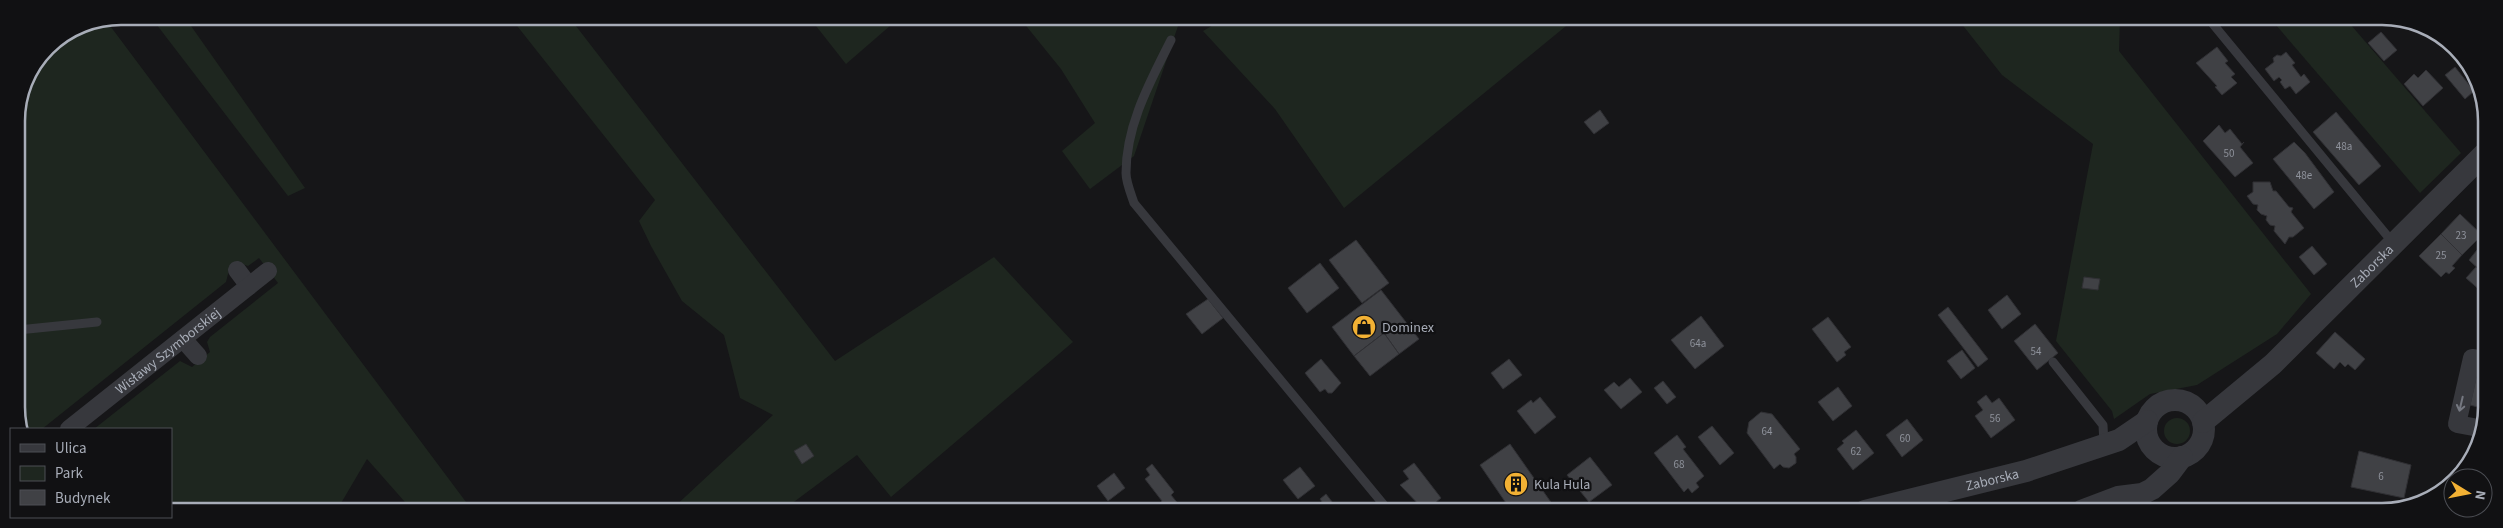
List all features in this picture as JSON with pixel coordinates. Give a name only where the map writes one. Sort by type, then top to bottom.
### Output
[{"type":"street","name":"Zaborska","points":[[2198,414],[2273,364],[2395,245],[2478,160]]},
{"type":"street","points":[[237,270],[249,286]]},
{"type":"street","name":"Wisławy Szymborskiej","points":[[70,428],[268,271]]},
{"type":"street","points":[[183,339],[198,356]]},
{"type":"street","points":[[2476,427],[2457,424],[2472,358],[2478,359]]},
{"type":"street","points":[[2102,503],[2118,497],[2142,494],[2152,489],[2170,473],[2182,457],[2197,448],[2204,431],[2198,414],[2177,400],[2168,401],[2153,410],[2148,422],[2147,435],[2155,449],[2173,458],[2182,457]]},
{"type":"street","name":"Zaborska","points":[[1902,503],[2026,471],[2111,442],[2148,422]]},
{"type":"street","name":"Zaborska","points":[[2111,442],[2155,449]]},
{"type":"street","points":[[2118,497],[2144,477],[2155,449]]},
{"type":"lane","points":[[2214,25],[2395,245]]},
{"type":"lane","points":[[1171,40],[1146,91],[1131,132],[1126,175],[1134,202],[1381,503]]},
{"type":"lane","points":[[25,329],[97,322]]},
{"type":"lane","points":[[2053,362],[2102,425],[2111,442]]},
{"type":"green space","points":[[157,25],[190,25],[305,188],[288,196]]},
{"type":"green space","points":[[516,25],[575,25],[835,361],[994,257],[1073,342],[891,497],[857,455],[792,503],[679,503],[773,415],[740,398],[724,335],[682,301],[651,246],[639,221],[655,200]]},
{"type":"green space","points":[[815,25],[891,25],[846,64]]},
{"type":"green space","points":[[1025,25],[1178,26],[1134,156],[1090,189],[1062,151],[1095,123],[1061,69]]},
{"type":"green space","points":[[1213,25],[1567,25],[1344,208],[1275,109],[1203,31]]},
{"type":"green space","points":[[1963,25],[2120,25],[2119,51],[2311,294],[2277,334],[2197,385],[2150,394],[2114,419],[2112,411],[2056,341],[2093,144],[2002,75]]},
{"type":"green space","points":[[2276,25],[2351,25],[2461,153],[2420,193]]},
{"type":"green space","points":[[110,26],[467,503],[406,503],[367,459],[341,503],[172,503],[172,428],[95,428],[180,361],[192,367],[210,352],[207,342],[210,337],[278,283],[259,258],[248,266],[242,264],[229,270],[226,282],[43,428],[27,428],[25,414],[25,114],[28,96],[35,78],[45,62],[67,41],[84,32]]},
{"type":"green space","points":[[2440,44],[2450,53],[2465,72]]},
{"type":"green space","points":[[2177,418],[2186,422],[2190,431],[2186,440],[2177,444],[2168,440],[2164,431],[2168,422]]},
{"type":"building","points":[[2381,32],[2397,50],[2384,61],[2368,43]]},
{"type":"building","points":[[2217,47],[2228,61],[2225,63],[2235,74],[2231,77],[2237,83],[2222,95],[2215,87],[2217,86],[2196,63]]},
{"type":"building","points":[[2286,52],[2295,63],[2292,65],[2301,77],[2304,74],[2310,82],[2296,94],[2290,86],[2285,89],[2279,77],[2274,81],[2265,69],[2274,62],[2273,58],[2277,55],[2281,56]]},
{"type":"building","points":[[2455,67],[2473,92],[2465,99],[2445,75]]},
{"type":"building","points":[[2426,70],[2443,88],[2423,106],[2404,84],[2414,74],[2418,78]]},
{"type":"building","points":[[1600,110],[1609,123],[1594,134],[1584,122]]},
{"type":"building","points":[[2336,112],[2381,166],[2359,185],[2313,132]]},
{"type":"building","points":[[2219,125],[2225,133],[2230,129],[2242,144],[2244,142],[2240,147],[2253,163],[2235,177],[2203,141]]},
{"type":"building","points":[[2294,142],[2305,153],[2334,192],[2314,209],[2273,159]]},
{"type":"building","points":[[2253,182],[2270,182],[2273,191],[2276,191],[2289,207],[2293,208],[2291,212],[2304,228],[2293,237],[2289,237],[2285,244],[2274,231],[2275,226],[2270,225],[2266,220],[2267,216],[2257,210],[2258,205],[2253,204],[2247,196],[2253,192]]},
{"type":"building","points":[[2460,214],[2478,231],[2478,239],[2462,255],[2441,234]]},
{"type":"building","points":[[2441,234],[2462,255],[2452,266],[2455,268],[2449,274],[2446,272],[2441,277],[2419,256]]},
{"type":"building","points":[[1356,240],[1389,283],[1362,303],[1329,260]]},
{"type":"building","points":[[2312,246],[2327,264],[2314,275],[2299,257]]},
{"type":"building","points":[[2477,250],[2478,268],[2469,260]]},
{"type":"building","points":[[1320,263],[1339,288],[1307,313],[1288,288]]},
{"type":"building","points":[[2476,267],[2478,269],[2478,288],[2466,278]]},
{"type":"building","points":[[2084,277],[2100,279],[2098,290],[2082,288]]},
{"type":"building","points":[[1381,290],[1419,339],[1399,354],[1384,333],[1354,356],[1332,327]]},
{"type":"building","points":[[2007,295],[2021,314],[2002,329],[1988,310]]},
{"type":"building","points":[[1208,299],[1223,318],[1202,334],[1186,314]]},
{"type":"building","points":[[1948,307],[1988,359],[1978,367],[1938,315]]},
{"type":"building","points":[[1701,316],[1724,346],[1695,369],[1671,340]]},
{"type":"building","points":[[1828,317],[1851,347],[1844,352],[1846,355],[1837,362],[1812,329]]},
{"type":"building","points":[[2035,324],[2058,353],[2037,370],[2014,341]]},
{"type":"building","points":[[2335,332],[2365,359],[2355,370],[2348,364],[2345,367],[2340,362],[2334,369],[2316,353]]},
{"type":"building","points":[[1384,333],[1399,354],[1370,376],[1354,356]]},
{"type":"building","points":[[1962,350],[1975,368],[1961,379],[1947,361]]},
{"type":"building","points":[[1321,359],[1341,383],[1332,393],[1328,393],[1325,389],[1320,392],[1305,373]]},
{"type":"building","points":[[1509,359],[1522,375],[1503,389],[1491,373]]},
{"type":"building","points":[[2478,369],[2478,407],[2470,405]]},
{"type":"building","points":[[1630,378],[1642,392],[1621,409],[1604,390],[1614,382],[1619,387]]},
{"type":"building","points":[[1663,381],[1676,397],[1667,404],[1654,388]]},
{"type":"building","points":[[1838,387],[1852,406],[1833,421],[1818,402]]},
{"type":"building","points":[[1986,395],[1992,403],[1999,398],[2015,420],[1991,438],[1975,416],[1983,410],[1977,402]]},
{"type":"building","points":[[1540,397],[1556,417],[1535,434],[1517,411],[1531,400],[1533,403]]},
{"type":"building","points":[[1761,412],[1772,414],[1800,449],[1794,454],[1796,463],[1789,468],[1783,467],[1780,464],[1774,469],[1747,433],[1749,422]]},
{"type":"building","points":[[1907,419],[1923,440],[1902,457],[1886,435]]},
{"type":"building","points":[[1712,426],[1734,453],[1720,465],[1698,437]]},
{"type":"building","points":[[1856,430],[1874,453],[1853,470],[1837,449],[1844,443],[1842,441]]},
{"type":"building","points":[[1677,435],[1686,447],[1683,449],[1704,476],[1696,483],[1699,487],[1692,493],[1688,488],[1684,492],[1654,453]]},
{"type":"building","points":[[806,444],[814,456],[802,464],[794,451]]},
{"type":"building","name":"Kula Hula","points":[[1510,444],[1551,503],[1506,503],[1480,465]]},
{"type":"building","points":[[2359,451],[2411,465],[2404,498],[2351,487]]},
{"type":"building","points":[[1590,457],[1612,485],[1589,502],[1567,475]]},
{"type":"building","points":[[1414,463],[1441,498],[1435,503],[1417,503],[1400,485],[1409,479],[1403,471]]},
{"type":"building","points":[[1152,464],[1174,492],[1171,495],[1178,503],[1160,503],[1162,501],[1145,479],[1150,475],[1146,469]]},
{"type":"building","points":[[1300,467],[1315,486],[1298,499],[1283,480]]},
{"type":"building","points":[[1114,473],[1125,488],[1108,501],[1097,486]]},
{"type":"building","points":[[1326,494],[1333,503],[1323,503],[1320,499]]},
{"type":"place","name":"Dominex","points":[[1364,327]]},
{"type":"place","name":"Kula Hula","points":[[1516,484]]}]
